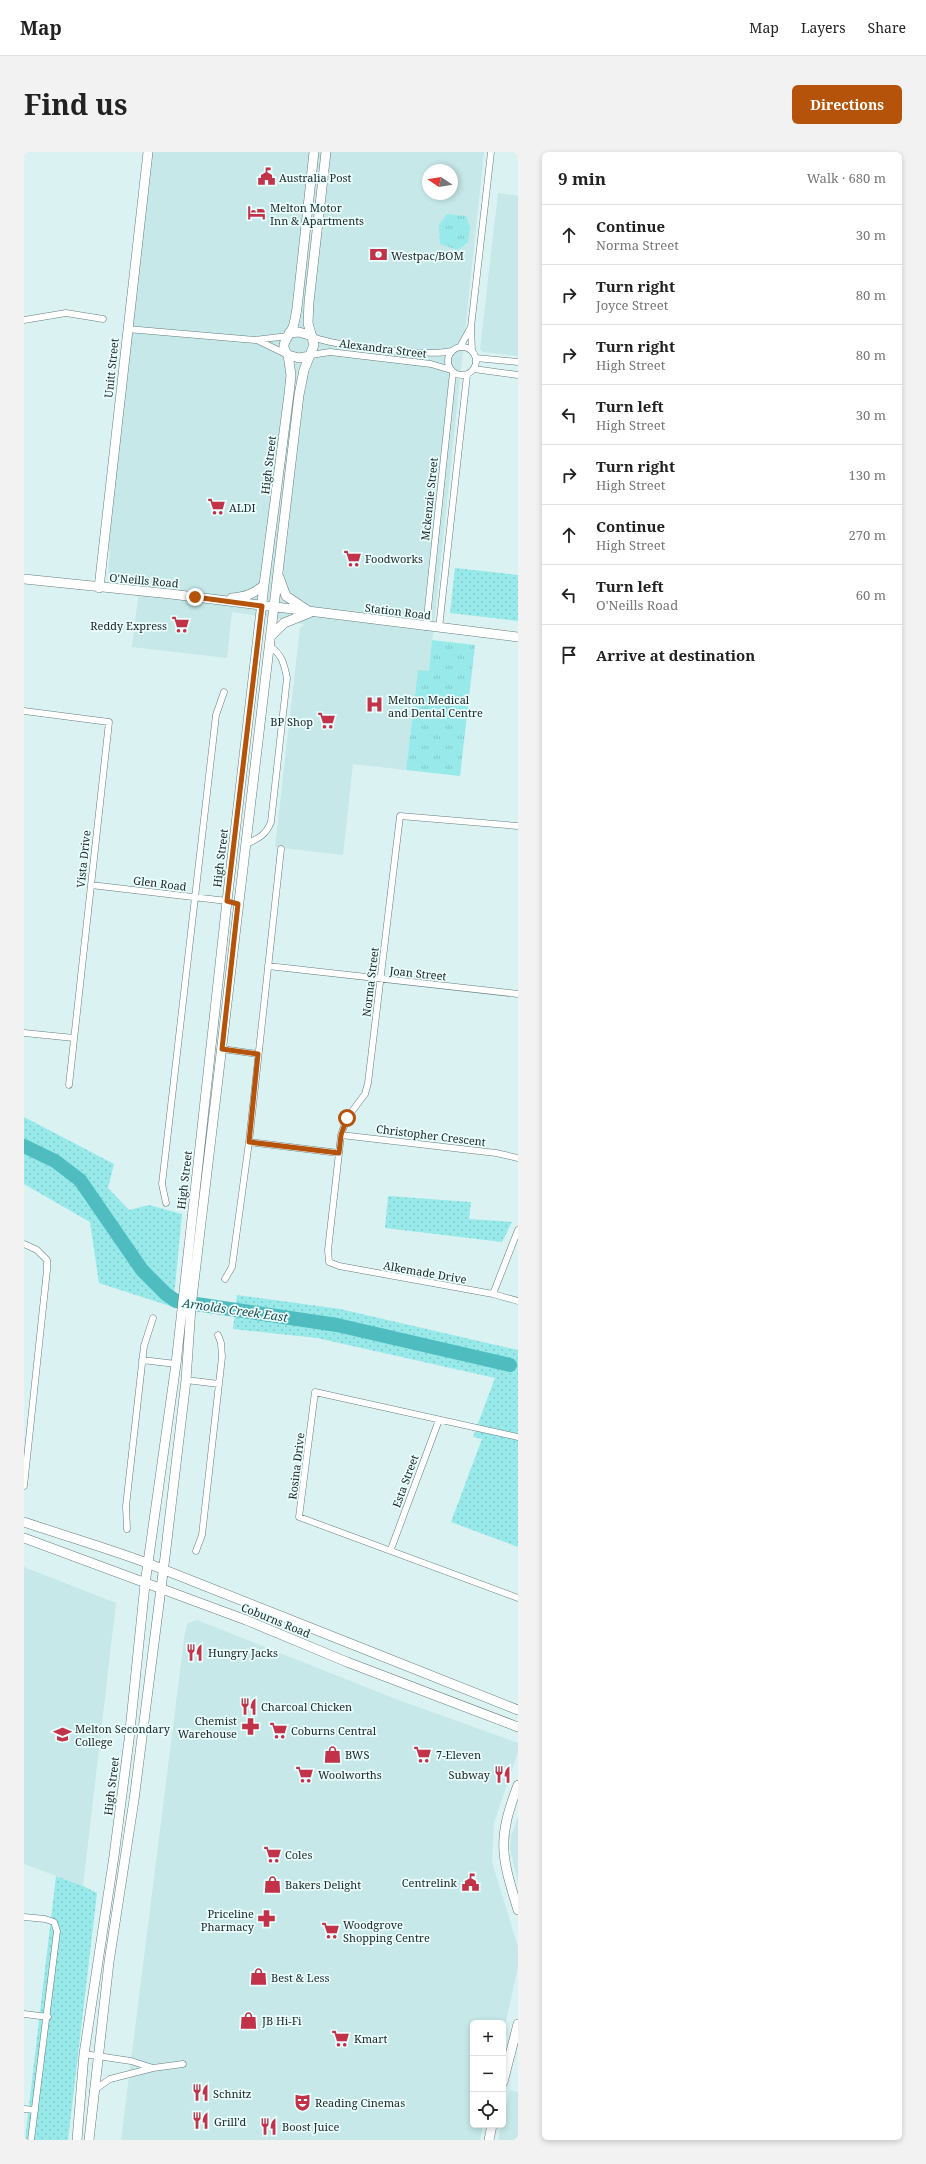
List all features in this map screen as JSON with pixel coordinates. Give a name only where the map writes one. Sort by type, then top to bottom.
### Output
[{"type":"main road","name":"Unitt Street","points":[[99,588],[148,152]]},
{"type":"main road","points":[[314,152],[297,308],[289,334],[284,343],[287,354],[299,358],[311,355],[314,345],[308,323],[308,302],[326,152]]},
{"type":"main road","points":[[289,334],[299,332],[312,337]]},
{"type":"main road","name":"High Street","points":[[89,2140],[93,2091],[161,1589],[188,1366],[186,1307],[183,1295],[264,585],[289,394],[291,375],[287,354]]},
{"type":"main road","name":"High Street","points":[[77,2140],[84,2054],[116,1840],[129,1740],[145,1584],[176,1364],[186,1307],[193,1294],[299,395],[304,370],[311,355]]},
{"type":"main road","points":[[278,570],[281,587],[286,596],[311,612]]},
{"type":"main road","name":"O'Neills Road","points":[[24,579],[219,600],[274,608]]},
{"type":"main road","points":[[219,600],[245,597],[256,592],[264,585]]},
{"type":"main road","name":"Station Road","points":[[274,608],[518,637]]},
{"type":"main road","points":[[271,636],[284,622],[311,612]]},
{"type":"main road","points":[[227,901],[238,904]]},
{"type":"main road","points":[[212,1050],[222,1049]]},
{"type":"main road","points":[[176,1364],[188,1366]]},
{"type":"main road","points":[[174,1379],[186,1380]]},
{"type":"main road","name":"Coburns Road","points":[[24,1522],[148,1563],[226,1593],[401,1665],[518,1710]]},
{"type":"main road","name":"Coburns Road","points":[[24,1538],[145,1584],[246,1620],[393,1680],[518,1727]]},
{"type":"main road","points":[[393,1680],[401,1665]]},
{"type":"main road","points":[[518,1785],[507,1813],[503,1846],[507,1878],[518,1910]]},
{"type":"main road","points":[[506,2070],[518,2024]]},
{"type":"main road","points":[[489,2140],[491,2128]]},
{"type":"street","points":[[471,327],[460,347],[452,351],[448,361],[452,371],[460,375],[467,375],[474,369],[476,358],[472,351],[471,327],[491,152]]},
{"type":"street","points":[[24,320],[66,313],[103,319]]},
{"type":"street","points":[[127,329],[255,340],[289,334]]},
{"type":"street","name":"Alexandra Street","points":[[312,337],[330,343],[431,354],[452,351]]},
{"type":"street","points":[[255,340],[287,354]]},
{"type":"street","points":[[460,347],[472,351]]},
{"type":"street","name":"Alexandra Street","points":[[311,355],[330,352],[430,364],[452,371]]},
{"type":"street","points":[[476,358],[518,362]]},
{"type":"street","points":[[474,369],[518,375]]},
{"type":"street","name":"Mckenzie Street","points":[[426,627],[452,371]]},
{"type":"street","name":"Mckenzie Street","points":[[439,628],[463,397],[467,375]]},
{"type":"street","points":[[246,844],[260,838],[268,830],[271,822],[287,678],[282,657],[279,652],[270,646]]},
{"type":"street","name":"High Street","points":[[166,1203],[162,1184],[194,897],[216,715],[224,692]]},
{"type":"street","name":"Vista Drive","points":[[24,711],[109,722],[69,1085]]},
{"type":"street","name":"Norma Street","points":[[329,1262],[341,1135],[347,1118],[365,1094],[368,1083],[400,816],[518,826]]},
{"type":"street","points":[[225,1279],[232,1267],[249,1142],[281,849]]},
{"type":"street","name":"Glen Road","points":[[90,885],[227,901]]},
{"type":"street","name":"Joan Street","points":[[268,966],[518,994]]},
{"type":"street","points":[[24,1033],[74,1038]]},
{"type":"street","points":[[222,1049],[258,1054]]},
{"type":"street","name":"Christopher Crescent","points":[[341,1135],[496,1153],[518,1158]]},
{"type":"street","points":[[249,1142],[339,1153]]},
{"type":"street","points":[[494,1294],[518,1230]]},
{"type":"street","points":[[24,1244],[37,1250],[47,1260],[24,1486]]},
{"type":"street","name":"Alkemade Drive","points":[[329,1262],[338,1266],[494,1294],[518,1301]]},
{"type":"street","points":[[127,1529],[126,1506],[142,1360],[147,1331],[153,1318]]},
{"type":"street","points":[[196,1551],[202,1535],[219,1384],[222,1349],[218,1335]]},
{"type":"street","points":[[142,1360],[176,1364]]},
{"type":"street","points":[[186,1380],[219,1384]]},
{"type":"street","name":"Rosina Drive","points":[[518,1437],[315,1392],[299,1517],[390,1549],[518,1598]]},
{"type":"street","name":"Esta Street","points":[[390,1549],[439,1420]]},
{"type":"street","points":[[24,1917],[45,1919],[54,1922],[57,1931],[48,2017],[31,2140]]},
{"type":"street","points":[[24,2014],[48,2017]]},
{"type":"street","points":[[84,2054],[131,2061],[153,2068]]},
{"type":"street","points":[[93,2091],[110,2079],[153,2068],[183,2064]]},
{"type":"street","points":[[24,2109],[35,2110]]},
{"type":"shaded area","points":[[152,152],[484,152],[429,672],[418,671],[406,770],[353,764],[343,855],[275,847],[300,628],[304,625],[288,620],[232,612],[227,658],[132,647],[140,583],[113,579],[108,573],[110,555],[108,538]]},
{"type":"shaded area","points":[[498,193],[518,196],[518,356],[483,352],[480,349]]},
{"type":"shaded area","name":"Melton Secondary College","points":[[24,1567],[116,1603],[83,1886],[24,1864]]},
{"type":"shaded area","name":"Woodgrove Shopping Centre","points":[[197,1620],[396,1699],[518,1743],[518,1752],[494,1823],[492,1862],[518,1947],[518,1967],[506,2021],[506,2020],[470,2020],[470,2128],[482,2128],[480,2140],[121,2140],[185,1632],[188,1623]]},
{"type":"shaded area","points":[[518,1817],[518,1883],[510,1849],[511,1836]]},
{"type":"shaded area","points":[[510,2090],[518,2092],[518,2140],[498,2140],[501,2128],[506,2128],[506,2107]]},
{"type":"green space","points":[[447,214],[466,216],[470,227],[468,242],[458,250],[440,244],[439,225]]},
{"type":"green space","points":[[455,568],[518,575],[518,621],[450,613]]},
{"type":"green space","points":[[432,640],[475,645],[460,776],[406,770],[418,670],[429,671]]},
{"type":"green space","points":[[24,1117],[114,1164],[108,1188],[129,1210],[149,1205],[182,1214],[173,1307],[99,1283],[90,1222],[24,1184]]},
{"type":"green space","points":[[388,1196],[471,1202],[469,1219],[512,1222],[502,1242],[385,1228]]},
{"type":"green space","points":[[237,1295],[340,1309],[518,1350],[518,1547],[451,1522],[482,1439],[473,1437],[495,1378],[317,1338],[233,1329]]},
{"type":"green space","points":[[56,1876],[97,1893],[68,2140],[25,2140]]},
{"type":"waterway","name":"Arnolds Creek East","points":[[24,1146],[55,1161],[80,1180],[142,1270],[166,1294],[176,1301],[337,1325],[510,1365]]},
{"type":"place","name":"Australia Post","points":[[266,177]]},
{"type":"place","name":"Melton Motor Inn & Apartments","points":[[257,213]]},
{"type":"place","name":"Westpac/BOM","points":[[378,255]]},
{"type":"place","name":"ALDI","points":[[216,507]]},
{"type":"place","name":"Foodworks","points":[[352,558]]},
{"type":"place","name":"Reddy Express","points":[[180,625]]},
{"type":"place","name":"Melton Medical and Dental Centre","points":[[375,705]]},
{"type":"place","name":"BP Shop","points":[[326,721]]},
{"type":"place","name":"Hungry Jacks","points":[[195,1652]]},
{"type":"place","name":"Charcoal Chicken","points":[[248,1706]]},
{"type":"place","name":"Chemist Warehouse","points":[[250,1726]]},
{"type":"place","name":"Coburns Central","points":[[278,1730]]},
{"type":"place","name":"Melton Secondary College","points":[[62,1734]]},
{"type":"place","name":"BWS","points":[[332,1754]]},
{"type":"place","name":"7-Eleven","points":[[423,1754]]},
{"type":"place","name":"Woolworths","points":[[305,1774]]},
{"type":"place","name":"Subway","points":[[503,1774]]},
{"type":"place","name":"Coles","points":[[272,1854]]},
{"type":"place","name":"Centrelink","points":[[470,1882]]},
{"type":"place","name":"Bakers Delight","points":[[272,1884]]},
{"type":"place","name":"Priceline Pharmacy","points":[[267,1919]]},
{"type":"place","name":"Woodgrove Shopping Centre","points":[[330,1930]]},
{"type":"place","name":"Best & Less","points":[[258,1977]]},
{"type":"place","name":"JB Hi-Fi","points":[[249,2020]]},
{"type":"place","name":"Kmart","points":[[341,2038]]},
{"type":"place","name":"Schnitz","points":[[200,2093]]},
{"type":"place","name":"Reading Cinemas","points":[[302,2102]]},
{"type":"place","name":"Grill'd","points":[[201,2121]]},
{"type":"place","name":"Boost Juice","points":[[269,2126]]},
{"type":"route","points":[[195,597],[262,606],[227,901],[238,904],[222,1049],[258,1054],[249,1142],[339,1153],[341,1135],[347,1118]]}]
